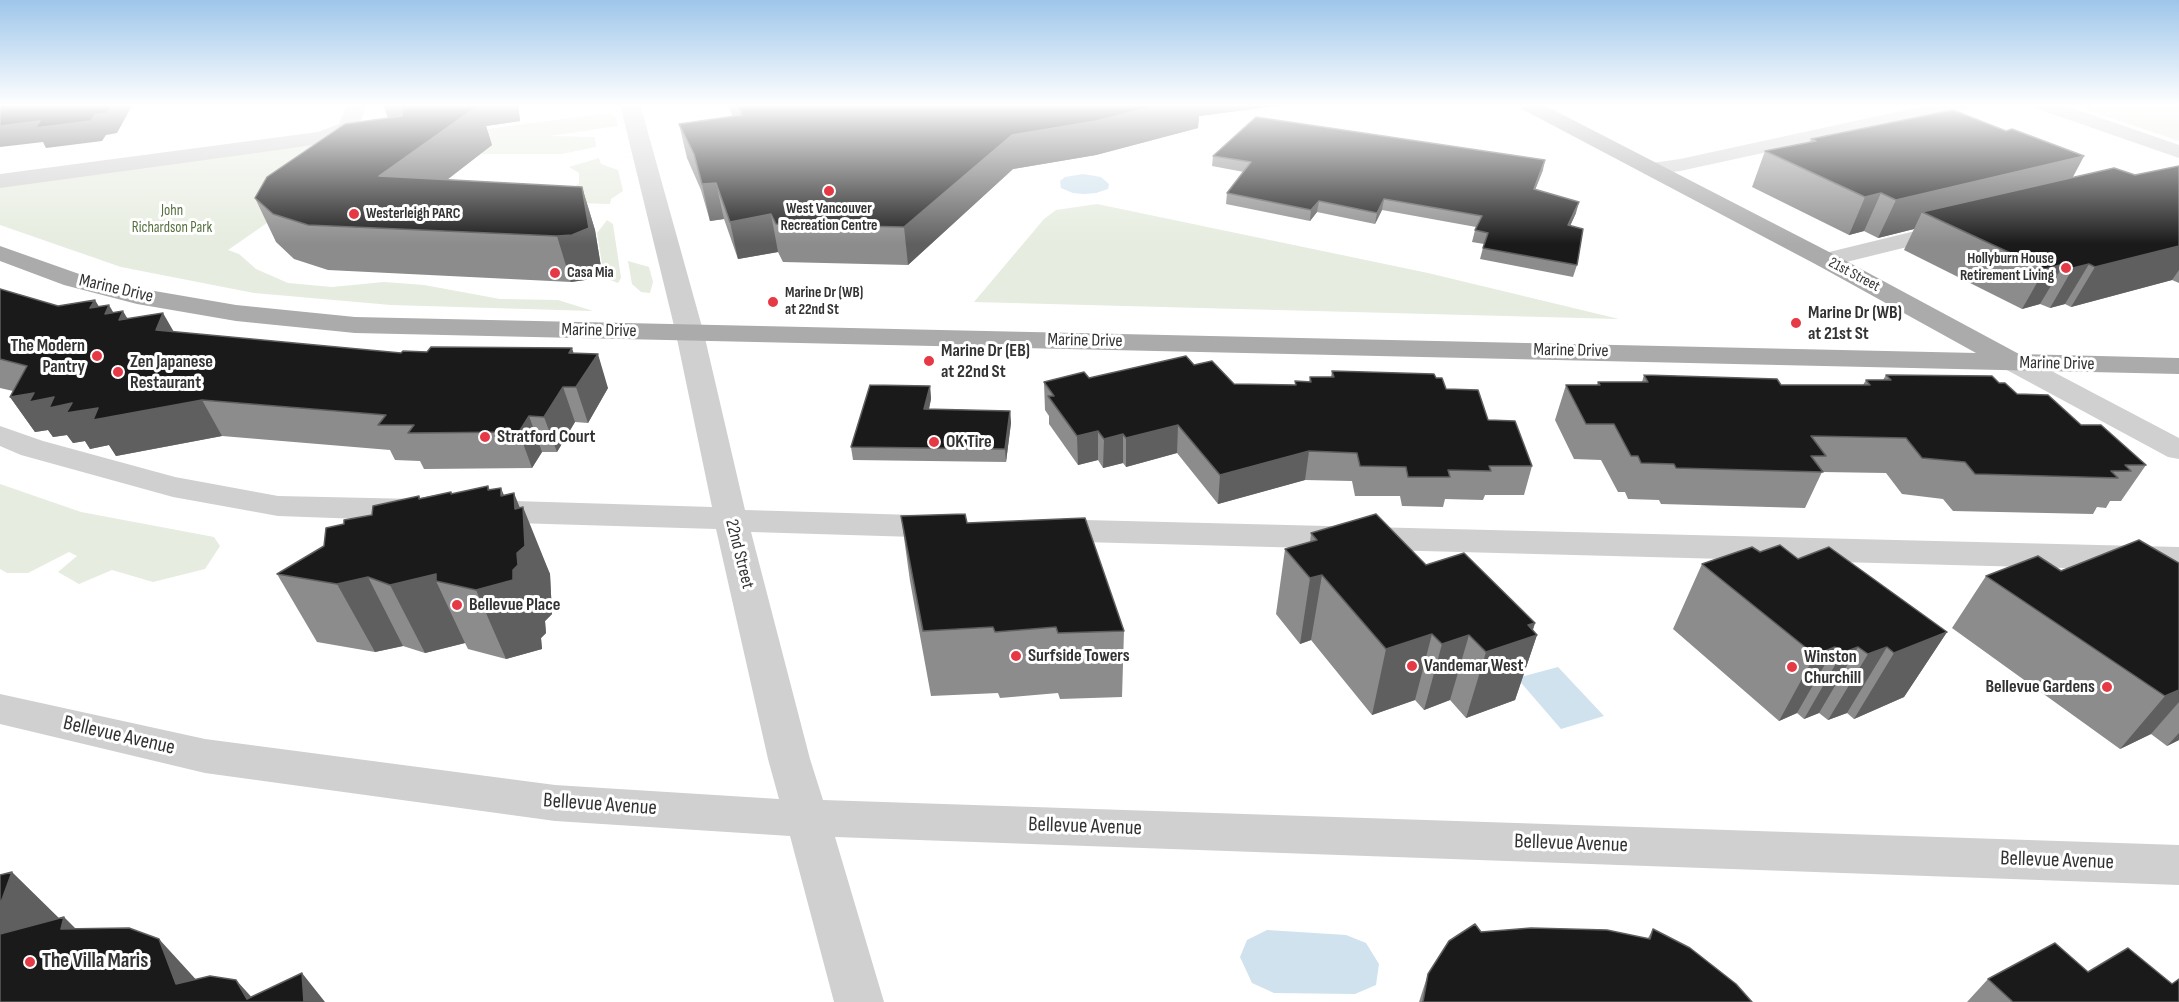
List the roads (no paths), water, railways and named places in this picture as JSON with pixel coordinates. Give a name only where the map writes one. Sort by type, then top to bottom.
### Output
[{"type":"main road","name":"21st Street","points":[[1617,151],[1826,260],[2015,363]]},
{"type":"main road","name":"Marine Drive","points":[[0,254],[73,279],[137,296],[236,313],[355,325],[690,334],[1477,348],[2179,366]]},
{"type":"street","points":[[0,180],[223,151]]},
{"type":"street","name":"22nd Street","points":[[642,151],[690,334],[731,519],[789,759],[858,1002]]},
{"type":"street","points":[[1652,169],[1739,151]]},
{"type":"street","points":[[1826,260],[1971,225]]},
{"type":"street","name":"21st Street","points":[[2015,363],[2179,450]]},
{"type":"street","points":[[0,435],[32,448],[173,487],[278,506],[681,516],[975,528]]},
{"type":"street","points":[[1011,529],[2179,559]]},
{"type":"street","name":"Bellevue Avenue","points":[[0,709],[205,756],[555,803],[807,817],[2179,866]]},
{"type":"water","points":[[1083,174],[1101,177],[1109,184],[1108,189],[1084,194],[1073,193],[1061,188],[1060,181],[1065,177]]},
{"type":"water","points":[[1558,667],[1604,716],[1561,729],[1517,678]]},
{"type":"water","points":[[1267,930],[1346,935],[1366,943],[1379,964],[1376,985],[1355,994],[1274,993],[1252,983],[1240,957],[1247,940]]},
{"type":"place","name":"West Vancouver Recreation Centre","points":[[829,191]]},
{"type":"place","name":"Westerleigh PARC","points":[[354,214]]},
{"type":"place","name":"Hollyburn House Retirement Living","points":[[2066,268]]},
{"type":"place","name":"Casa Mia","points":[[555,273]]},
{"type":"place","name":"Marine Dr (WB) at 22nd St","points":[[773,302]]},
{"type":"place","name":"Marine Dr (WB) at 21st St","points":[[1796,323]]},
{"type":"place","name":"The Modern Pantry","points":[[97,356]]},
{"type":"place","name":"Marine Dr (EB) at 22nd St","points":[[929,361]]},
{"type":"place","name":"Zen Japanese Restaurant","points":[[118,372]]},
{"type":"place","name":"Stratford Court","points":[[485,437]]},
{"type":"place","name":"OK Tire","points":[[934,442]]},
{"type":"place","name":"Bellevue Place","points":[[457,605]]},
{"type":"place","name":"Surfside Towers","points":[[1016,656]]},
{"type":"place","name":"Vandemar West","points":[[1412,666]]},
{"type":"place","name":"Winston Churchill","points":[[1792,667]]},
{"type":"place","name":"Bellevue Gardens","points":[[2107,687]]},
{"type":"place","name":"The Villa Maris","points":[[30,962]]},
{"type":"park label","name":"John Richardson Park","points":[[172,220]]}]
